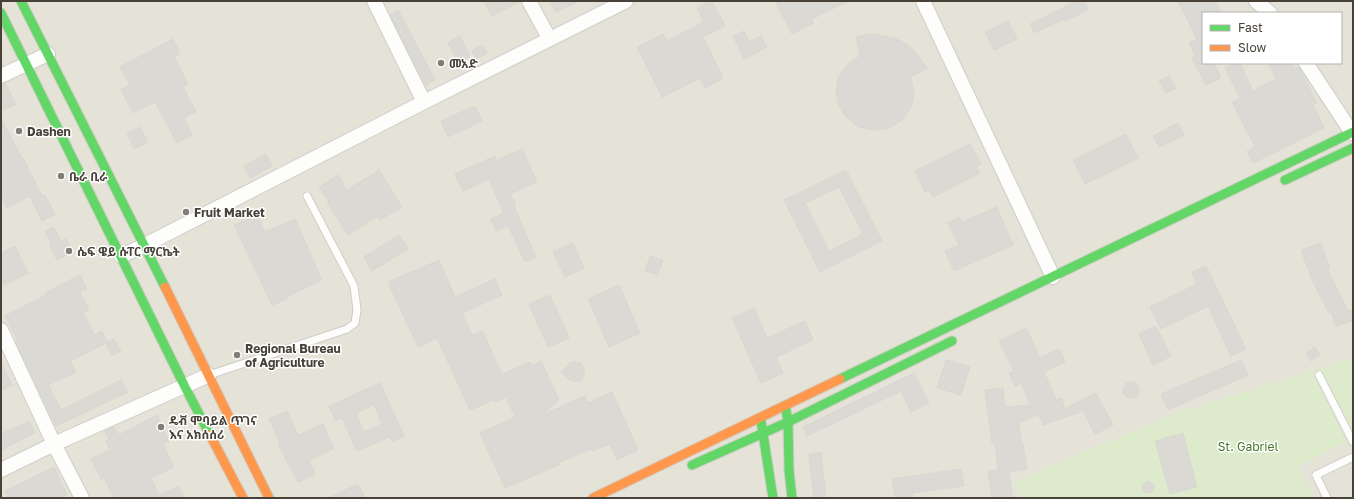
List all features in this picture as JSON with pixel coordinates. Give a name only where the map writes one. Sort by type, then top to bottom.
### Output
[{"type":"main road","points":[[21,1],[146,246],[269,498]]},
{"type":"main road","points":[[1,13],[184,385],[243,498]]},
{"type":"main road","points":[[593,498],[1352,132]]},
{"type":"main road","points":[[1278,183],[1353,148]]},
{"type":"main road","points":[[686,468],[788,422],[958,337]]},
{"type":"main road","points":[[785,406],[788,422],[789,470],[792,498]]},
{"type":"main road","points":[[761,417],[773,498]]},
{"type":"main road","points":[[730,448],[743,451]]},
{"type":"main road","points":[[758,463],[770,481]]},
{"type":"street","points":[[374,1],[424,102]]},
{"type":"street","points":[[529,1],[549,38]]},
{"type":"street","points":[[121,256],[146,246],[549,38],[626,1]]},
{"type":"street","points":[[923,1],[1053,277]]},
{"type":"street","points":[[1256,1],[1269,12]]},
{"type":"street","points":[[1,76],[48,54]]},
{"type":"street","points":[[1307,64],[1352,132]]},
{"type":"street","points":[[1,330],[54,444],[82,498]]},
{"type":"street","points":[[1,470],[54,444],[209,375]]},
{"type":"lane","points":[[209,375],[347,329],[354,323],[357,310],[354,286],[307,196]]},
{"type":"lane","points":[[1318,375],[1353,442]]},
{"type":"lane","points":[[1327,498],[1316,475],[1353,457]]},
{"type":"shaded area","points":[[1,1],[1353,1],[1353,498],[1,498]]},
{"type":"green space","name":"St. Gabriel","points":[[1353,358],[1353,439],[1298,467],[1314,498],[1019,498],[1016,481],[1174,414]]},
{"type":"building","points":[[484,1],[521,1],[492,16]]},
{"type":"building","points":[[550,1],[579,1],[556,12]]},
{"type":"building","points":[[711,1],[725,26],[703,37],[723,78],[705,88],[700,78],[662,97],[637,47],[663,34],[667,41],[704,22],[697,8]]},
{"type":"building","points":[[775,1],[848,1],[812,19],[814,23],[792,34]]},
{"type":"building","points":[[1077,1],[1084,1],[1088,10],[1034,33],[1030,24]]},
{"type":"building","points":[[1178,1],[1215,1],[1220,12],[1202,12],[1202,64],[1214,64],[1221,78],[1206,85],[1192,58],[1195,56],[1189,43],[1197,39]]},
{"type":"building","points":[[398,10],[435,80],[426,85],[390,15]]},
{"type":"building","points":[[1008,21],[1017,39],[994,50],[985,32]]},
{"type":"building","points":[[744,31],[749,42],[761,36],[767,47],[744,59],[733,36]]},
{"type":"building","points":[[871,34],[894,38],[901,41],[913,49],[927,68],[911,77],[914,93],[911,107],[902,120],[889,128],[874,130],[859,127],[847,118],[839,106],[836,91],[839,76],[848,64],[860,56],[856,37]]},
{"type":"building","points":[[460,36],[470,56],[459,63],[448,43]]},
{"type":"building","points":[[173,39],[180,54],[174,57],[188,84],[183,87],[196,112],[184,118],[192,135],[177,143],[155,102],[133,113],[121,90],[130,85],[120,67]]},
{"type":"building","points":[[482,45],[487,53],[476,59],[472,51]]},
{"type":"building","points":[[1233,64],[1240,64],[1253,91],[1276,79],[1268,64],[1292,64],[1294,69],[1299,67],[1317,103],[1313,105],[1324,128],[1253,163],[1247,151],[1255,147],[1232,102],[1240,98],[1225,68]]},
{"type":"building","points":[[1169,76],[1176,88],[1166,93],[1159,81]]},
{"type":"building","points":[[5,83],[16,104],[1,111],[1,84]]},
{"type":"building","points":[[475,106],[482,121],[448,137],[441,121]]},
{"type":"building","points":[[1,118],[42,196],[45,195],[55,214],[42,221],[30,196],[7,208],[1,197]]},
{"type":"building","points":[[1178,123],[1184,135],[1159,147],[1153,136]]},
{"type":"building","points":[[140,127],[148,142],[134,149],[127,133]]},
{"type":"building","points":[[1126,134],[1138,158],[1085,184],[1073,160]]},
{"type":"building","points":[[970,144],[981,164],[977,166],[980,173],[933,197],[929,190],[925,192],[915,171]]},
{"type":"building","points":[[522,149],[537,182],[510,194],[516,205],[514,206],[536,257],[525,262],[508,226],[496,231],[491,219],[504,213],[489,179],[463,191],[455,174],[495,156],[497,160]]},
{"type":"building","points":[[266,154],[272,166],[250,178],[244,166]]},
{"type":"building","points":[[379,170],[402,207],[380,220],[378,216],[348,235],[327,202],[329,201],[319,187],[338,175],[347,190]]},
{"type":"building","points":[[846,170],[882,241],[820,272],[784,200]],"holes":[[[839,187],[863,234],[829,251],[805,203]]]},
{"type":"building","points":[[997,207],[1013,245],[954,271],[945,251],[959,245],[948,223],[960,217],[962,222]]},
{"type":"building","points":[[257,215],[265,232],[295,219],[322,280],[286,297],[287,299],[272,305],[234,225]]},
{"type":"building","points":[[54,227],[61,241],[66,239],[73,252],[57,260],[45,231]]},
{"type":"building","points":[[399,235],[408,249],[372,271],[364,257]]},
{"type":"building","points":[[573,243],[584,268],[565,277],[553,252]]},
{"type":"building","points":[[1321,243],[1330,268],[1327,269],[1348,311],[1353,310],[1353,321],[1336,326],[1331,312],[1329,313],[1312,280],[1301,250]]},
{"type":"building","points":[[15,246],[28,273],[4,285],[1,279],[1,253]]},
{"type":"building","points":[[650,256],[663,260],[658,275],[645,271]]},
{"type":"building","points":[[439,260],[455,297],[495,279],[502,295],[462,313],[472,335],[482,331],[502,374],[530,362],[532,366],[541,361],[559,400],[542,415],[585,396],[588,403],[612,392],[638,450],[617,460],[610,444],[592,451],[591,449],[558,463],[559,465],[505,488],[480,433],[515,417],[506,397],[495,402],[494,400],[470,410],[437,338],[418,347],[388,282]]},
{"type":"building","points":[[1206,266],[1246,349],[1231,356],[1208,306],[1161,329],[1150,307],[1197,284],[1192,272]]},
{"type":"building","points":[[80,275],[87,289],[80,292],[89,310],[83,313],[94,335],[102,331],[107,342],[114,339],[121,351],[112,356],[106,343],[70,361],[76,372],[48,385],[61,410],[121,380],[128,392],[56,426],[16,342],[18,341],[5,316],[46,295],[45,293]]},
{"type":"building","points":[[619,285],[640,333],[609,347],[588,299]]},
{"type":"building","points":[[550,295],[569,338],[548,347],[529,304]]},
{"type":"building","points":[[754,308],[767,338],[805,321],[813,340],[776,357],[783,373],[761,383],[732,318]]},
{"type":"building","points":[[1156,326],[1171,356],[1153,365],[1139,334]]},
{"type":"building","points":[[1026,328],[1040,358],[1059,349],[1065,362],[1044,372],[1056,400],[1061,398],[1065,409],[1096,393],[1113,425],[1095,434],[1083,411],[1043,425],[1039,414],[1019,423],[1021,444],[1023,444],[1027,469],[1009,472],[1013,498],[992,498],[988,471],[998,470],[995,443],[992,444],[985,390],[1003,388],[1005,407],[1030,405],[1021,383],[1015,386],[1009,373],[1014,371],[999,341]]},
{"type":"building","points":[[1315,347],[1320,355],[1311,361],[1306,353]]},
{"type":"building","points":[[946,360],[970,367],[961,395],[937,388]]},
{"type":"building","points":[[1241,360],[1248,375],[1168,410],[1161,394]]},
{"type":"building","points":[[573,362],[581,363],[585,370],[583,378],[579,382],[569,380],[561,372]]},
{"type":"building","points":[[1,363],[12,385],[1,390]]},
{"type":"building","points":[[914,373],[929,403],[911,412],[901,391],[807,436],[803,427]]},
{"type":"building","points":[[1131,382],[1138,387],[1139,390],[1134,397],[1131,398],[1124,393],[1123,390],[1128,383]]},
{"type":"building","points":[[380,383],[404,436],[392,442],[390,437],[357,451],[342,418],[335,420],[329,406]],"holes":[[[374,405],[382,424],[364,432],[356,413]]]},
{"type":"building","points":[[287,411],[298,435],[323,424],[334,449],[309,460],[315,474],[298,482],[278,443],[280,443],[269,419]]},
{"type":"building","points":[[157,415],[169,441],[163,444],[174,467],[151,478],[159,495],[179,486],[185,498],[114,498],[104,478],[101,479],[91,459],[110,450],[106,441],[109,439],[105,431],[114,427],[119,435]]},
{"type":"building","points":[[29,421],[35,433],[1,450],[1,434]]},
{"type":"building","points":[[1183,433],[1197,487],[1170,494],[1155,441]]},
{"type":"building","points":[[821,452],[826,498],[814,498],[809,454]]},
{"type":"building","points":[[54,467],[67,495],[62,498],[8,498],[5,491]]},
{"type":"building","points":[[961,469],[964,486],[912,493],[913,498],[895,498],[892,479]]},
{"type":"building","points":[[1148,481],[1155,486],[1152,492],[1148,493],[1143,491],[1142,487],[1144,483]]},
{"type":"building","points":[[358,484],[365,498],[328,498]]},
{"type":"traffic: fast","points":[[21,1],[165,287]]},
{"type":"traffic: fast","points":[[1,13],[210,435]]},
{"type":"traffic: fast","points":[[840,379],[1353,132]]},
{"type":"traffic: fast","points":[[1285,180],[1353,148]]},
{"type":"traffic: fast","points":[[692,465],[788,422],[952,341]]},
{"type":"traffic: fast","points":[[786,410],[792,498]]},
{"type":"traffic: fast","points":[[761,421],[773,498]]},
{"type":"traffic: slow","points":[[165,287],[269,498]]},
{"type":"traffic: slow","points":[[593,498],[840,379]]},
{"type":"traffic: slow","points":[[210,435],[243,498]]},
{"type":"place","name":"መአድ","points":[[441,63]]},
{"type":"place","name":"Dashen","points":[[19,131]]},
{"type":"place","name":"ቤራ ቢራ","points":[[61,176]]},
{"type":"place","name":"Fruit Market","points":[[186,212]]},
{"type":"place","name":"ሴፍ ዌይ ሱፐር ማርኬት","points":[[69,251]]},
{"type":"place","name":"Regional Bureau of Agriculture","points":[[237,355]]},
{"type":"place","name":"ዴቭ ሞባይል ጥገና እና አክሰሰሪ","points":[[161,427]]}]
